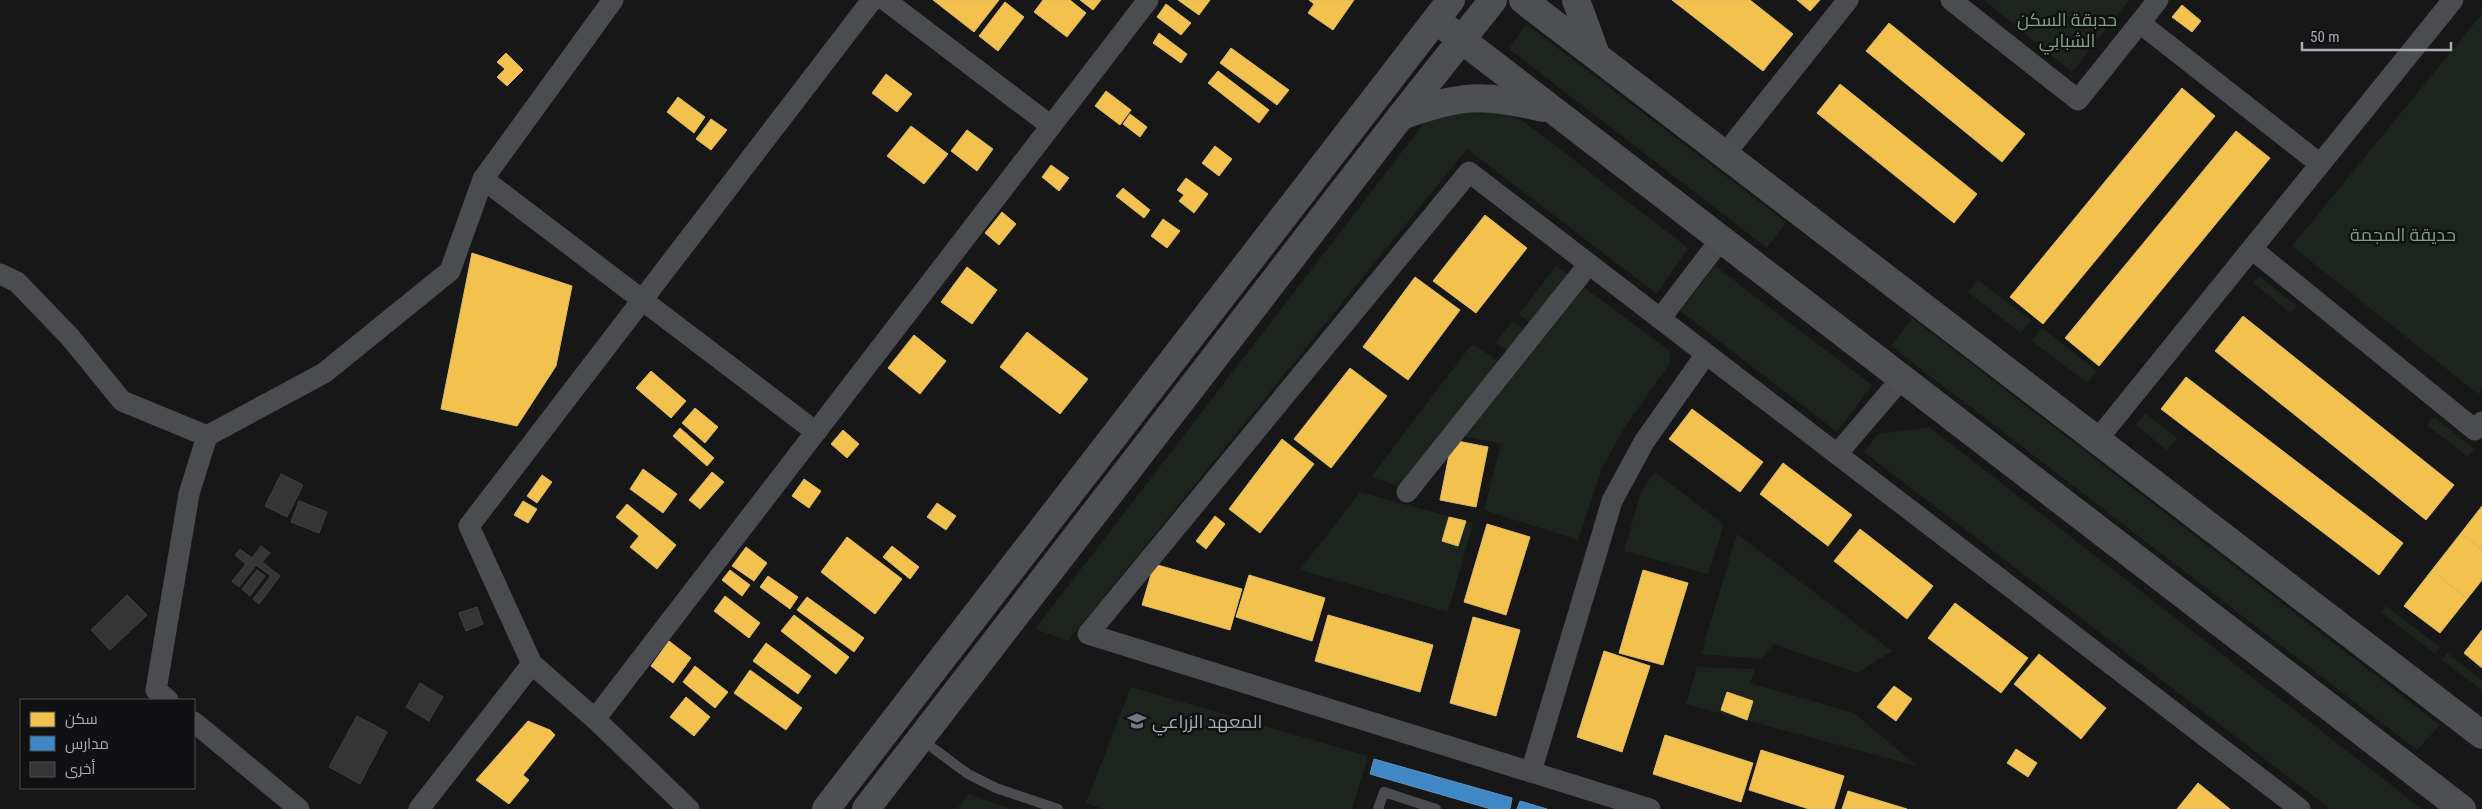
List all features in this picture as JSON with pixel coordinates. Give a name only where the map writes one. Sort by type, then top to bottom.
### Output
[{"type":"main road","points":[[866,809],[1401,116],[1493,0]]},
{"type":"main road","points":[[1523,0],[2482,735]]},
{"type":"main road","points":[[1576,0],[1596,56]]},
{"type":"main road","points":[[826,809],[1391,81],[1443,10],[1461,39],[2462,809]]},
{"type":"main road","points":[[1401,116],[1438,103],[1481,97],[1503,98],[1554,111]]},
{"type":"street","points":[[167,699],[156,690],[190,494],[207,436],[324,373],[450,271],[483,179],[613,0]]},
{"type":"street","points":[[689,809],[595,719],[532,664],[469,526],[872,0]]},
{"type":"street","points":[[885,0],[1051,126]]},
{"type":"street","points":[[595,719],[1148,0]]},
{"type":"street","points":[[1725,154],[1848,0]]},
{"type":"street","points":[[1952,0],[2078,100],[2158,0]]},
{"type":"street","points":[[2097,440],[2453,0]]},
{"type":"street","points":[[2140,23],[2320,164]]},
{"type":"street","points":[[1650,809],[1088,634],[1469,172],[2300,809]]},
{"type":"street","points":[[483,179],[816,432]]},
{"type":"street","points":[[1660,319],[1721,239]]},
{"type":"street","points":[[2252,249],[2475,430],[2482,422]]},
{"type":"street","points":[[1407,492],[1589,264]]},
{"type":"street","points":[[0,274],[17,282],[70,337],[122,402],[207,436]]},
{"type":"street","points":[[1532,772],[1612,501],[1644,442],[1706,354]]},
{"type":"street","points":[[1837,454],[1902,378]]},
{"type":"street","points":[[419,809],[532,664]]},
{"type":"street","points":[[195,723],[299,809]]},
{"type":"lane","points":[[920,739],[968,774],[996,788],[1058,809]]},
{"type":"lane","points":[[1378,809],[1384,792],[1436,809]]},
{"type":"green space","name":"حدبقة السكن الشبابي","points":[[1984,0],[2129,0],[2072,72]]},
{"type":"green space","name":"حديقة المجمة","points":[[2482,14],[2482,389],[2478,394],[2292,246]]},
{"type":"green space","points":[[1526,24],[1786,222],[1767,248],[1509,49]]},
{"type":"green space","points":[[1438,105],[1477,105],[1522,120],[1688,248],[1657,294],[1467,149],[1068,641],[1035,629]]},
{"type":"green space","points":[[1556,266],[1568,275],[1530,323],[1519,314]]},
{"type":"green space","points":[[1715,266],[1872,385],[1837,432],[1680,311]]},
{"type":"green space","points":[[2259,276],[2297,306],[2291,313],[2253,283]]},
{"type":"green space","points":[[1978,280],[2031,320],[2021,333],[1968,292]]},
{"type":"green space","points":[[1582,286],[1669,350],[1670,363],[1626,425],[1602,468],[1578,540],[1484,510],[1501,444],[1463,436]]},
{"type":"green space","points":[[1912,318],[2440,725],[2417,750],[1891,346]]},
{"type":"green space","points":[[1513,321],[1524,329],[1507,351],[1496,342]]},
{"type":"green space","points":[[2042,328],[2097,371],[2087,383],[2032,341]]},
{"type":"green space","points":[[1472,344],[1500,362],[1404,488],[1371,477]]},
{"type":"green space","points":[[2145,413],[2177,438],[2167,450],[2136,425]]},
{"type":"green space","points":[[2434,417],[2474,449],[2468,457],[2427,425]]},
{"type":"green space","points":[[1929,427],[2422,809],[2330,809],[1864,452],[1878,434]]},
{"type":"green space","points":[[1655,472],[1724,525],[1708,574],[1624,551],[1641,492]]},
{"type":"green space","points":[[1360,492],[1473,523],[1448,612],[1300,570]]},
{"type":"green space","points":[[1737,534],[1892,651],[1857,673],[1774,644],[1761,659],[1701,654]]},
{"type":"green space","points":[[2386,606],[2440,647],[2435,654],[2381,612]]},
{"type":"green space","points":[[2447,653],[2482,680],[2482,690],[2442,660]]},
{"type":"green space","points":[[1697,667],[1755,669],[1750,683],[1854,713],[1917,766],[1686,704]]},
{"type":"green space","points":[[1131,687],[1368,756],[1352,809],[1103,809],[1086,803]]},
{"type":"green space","points":[[969,794],[1011,809],[957,809]]},
{"type":"building: سكن","points":[[933,0],[999,0],[974,32]]},
{"type":"building: سكن","points":[[1043,0],[1070,0],[1086,13],[1067,37],[1034,12]]},
{"type":"building: سكن","points":[[1080,0],[1101,0],[1093,10]]},
{"type":"building: سكن","points":[[1178,0],[1210,0],[1199,15]]},
{"type":"building: سكن","points":[[1309,0],[1354,0],[1333,30],[1308,13],[1314,4]]},
{"type":"building: سكن","points":[[1672,0],[1750,0],[1793,34],[1763,71]]},
{"type":"building: سكن","points":[[1797,0],[1820,0],[1810,11]]},
{"type":"building: سكن","points":[[1005,2],[1024,17],[998,51],[979,36]]},
{"type":"building: سكن","points":[[1166,4],[1191,23],[1181,35],[1157,17]]},
{"type":"building: سكن","points":[[2182,5],[2201,21],[2192,32],[2172,17]]},
{"type":"building: سكن","points":[[1889,23],[2025,134],[2002,162],[1866,51]]},
{"type":"building: سكن","points":[[1159,33],[1187,54],[1181,63],[1153,43]]},
{"type":"building: سكن","points":[[1231,48],[1289,90],[1277,105],[1220,63]]},
{"type":"building: سكن","points":[[506,53],[523,70],[507,86],[497,77],[505,69],[497,62]]},
{"type":"building: سكن","points":[[1218,71],[1269,110],[1259,123],[1208,83]]},
{"type":"building: سكن","points":[[886,74],[912,94],[897,112],[872,93]]},
{"type":"building: سكن","points":[[1840,84],[1977,194],[1954,223],[1817,113]]},
{"type":"building: سكن","points":[[2182,88],[2215,116],[2043,324],[2010,297]]},
{"type":"building: سكن","points":[[1106,91],[1131,110],[1120,125],[1095,106]]},
{"type":"building: سكن","points":[[678,97],[705,117],[694,133],[667,112]]},
{"type":"building: سكن","points":[[1130,114],[1147,127],[1140,137],[1123,124]]},
{"type":"building: سكن","points":[[711,119],[727,130],[711,150],[696,139]]},
{"type":"building: سكن","points":[[911,126],[948,154],[924,184],[887,156]]},
{"type":"building: سكن","points":[[967,130],[993,149],[977,171],[951,151]]},
{"type":"building: سكن","points":[[2236,131],[2270,158],[2099,366],[2065,338]]},
{"type":"building: سكن","points":[[1215,146],[1232,159],[1219,176],[1202,163]]},
{"type":"building: سكن","points":[[1051,165],[1069,178],[1059,191],[1042,177]]},
{"type":"building: سكن","points":[[1186,178],[1208,194],[1194,213],[1179,201],[1184,195],[1177,190]]},
{"type":"building: سكن","points":[[1123,188],[1150,210],[1144,218],[1116,196]]},
{"type":"building: سكن","points":[[1002,212],[1016,224],[999,245],[985,233]]},
{"type":"building: سكن","points":[[1485,215],[1527,248],[1476,313],[1433,281]]},
{"type":"building: سكن","points":[[1163,219],[1180,231],[1167,248],[1151,236]]},
{"type":"building: سكن","points":[[472,253],[572,286],[556,366],[517,426],[441,409]]},
{"type":"building: سكن","points":[[967,267],[997,290],[972,324],[941,302]]},
{"type":"building: سكن","points":[[1415,277],[1460,310],[1408,380],[1363,347]]},
{"type":"building: سكن","points":[[2243,316],[2454,485],[2426,520],[2215,351]]},
{"type":"building: سكن","points":[[1027,332],[1088,379],[1060,414],[1000,367]]},
{"type":"building: سكن","points":[[914,335],[946,361],[920,394],[888,368]]},
{"type":"building: سكن","points":[[1350,368],[1387,396],[1331,468],[1294,439]]},
{"type":"building: سكن","points":[[651,371],[686,401],[671,418],[636,388]]},
{"type":"building: سكن","points":[[2186,377],[2403,543],[2379,575],[2161,409]]},
{"type":"building: سكن","points":[[695,408],[718,427],[705,443],[682,423]]},
{"type":"building: سكن","points":[[1692,409],[1763,462],[1740,492],[1669,439]]},
{"type":"building: سكن","points":[[680,428],[714,458],[707,466],[673,436]]},
{"type":"building: سكن","points":[[843,430],[859,444],[847,458],[831,444]]},
{"type":"building: سكن","points":[[1282,439],[1314,464],[1260,533],[1229,509]]},
{"type":"building: سكن","points":[[1452,440],[1488,447],[1476,507],[1440,500]]},
{"type":"building: سكن","points":[[1783,463],[1852,515],[1828,546],[1760,494]]},
{"type":"building: سكن","points":[[643,469],[677,494],[663,513],[630,489]]},
{"type":"building: سكن","points":[[712,472],[724,482],[700,509],[689,500]]},
{"type":"building: سكن","points":[[542,475],[552,482],[537,503],[527,496]]},
{"type":"building: سكن","points":[[804,479],[821,491],[809,508],[792,496]]},
{"type":"building: سكن","points":[[523,501],[537,509],[528,523],[514,515]]},
{"type":"building: سكن","points":[[937,503],[956,516],[946,530],[927,517]]},
{"type":"building: سكن","points":[[627,504],[676,545],[657,569],[630,547],[639,536],[616,517]]},
{"type":"building: سكن","points":[[2482,506],[2482,550],[2461,533]]},
{"type":"building: سكن","points":[[1215,516],[1225,524],[1206,549],[1196,541]]},
{"type":"building: سكن","points":[[1449,517],[1466,521],[1458,546],[1442,541]]},
{"type":"building: سكن","points":[[1487,524],[1530,537],[1506,615],[1464,602]]},
{"type":"building: سكن","points":[[1860,529],[1933,586],[1907,619],[1834,561]]},
{"type":"building: سكن","points":[[2461,533],[2482,550],[2482,580],[2467,599],[2432,570]]},
{"type":"building: سكن","points":[[847,537],[902,579],[875,614],[821,572]]},
{"type":"building: سكن","points":[[892,546],[919,567],[910,579],[883,557]]},
{"type":"building: سكن","points":[[746,547],[767,563],[754,581],[732,566]]},
{"type":"building: سكن","points":[[1154,564],[1242,589],[1230,630],[1142,605]]},
{"type":"building: سكن","points":[[730,570],[750,585],[742,596],[722,580]]},
{"type":"building: سكن","points":[[1643,570],[1688,583],[1663,665],[1619,653]]},
{"type":"building: سكن","points":[[2432,570],[2467,599],[2440,633],[2404,606]]},
{"type":"building: سكن","points":[[1249,575],[1325,598],[1312,641],[1236,617]]},
{"type":"building: سكن","points":[[768,576],[798,597],[790,609],[760,587]]},
{"type":"building: سكن","points":[[725,596],[760,623],[749,638],[714,611]]},
{"type":"building: سكن","points":[[807,597],[864,638],[854,652],[797,610]]},
{"type":"building: سكن","points":[[1955,603],[2028,658],[2001,693],[1928,638]]},
{"type":"building: سكن","points":[[794,615],[849,657],[836,674],[781,631]]},
{"type":"building: سكن","points":[[1328,615],[1433,645],[1420,692],[1315,661]]},
{"type":"building: سكن","points":[[1473,617],[1520,630],[1496,716],[1450,703]]},
{"type":"building: سكن","points":[[2482,630],[2482,668],[2464,653]]},
{"type":"building: سكن","points":[[669,641],[691,658],[673,683],[651,666]]},
{"type":"building: سكن","points":[[766,643],[811,676],[798,694],[753,661]]},
{"type":"building: سكن","points":[[1604,651],[1650,666],[1622,752],[1577,737]]},
{"type":"building: سكن","points":[[2039,654],[2106,708],[2081,739],[2014,684]]},
{"type":"building: سكن","points":[[695,666],[728,692],[715,708],[683,682]]},
{"type":"building: سكن","points":[[750,670],[802,708],[786,730],[734,693]]},
{"type":"building: سكن","points":[[1894,686],[1912,699],[1896,721],[1877,707]]},
{"type":"building: سكن","points":[[1727,692],[1753,701],[1747,720],[1721,710]]},
{"type":"building: سكن","points":[[686,697],[710,717],[694,736],[670,717]]},
{"type":"building: سكن","points":[[528,721],[550,730],[555,735],[523,775],[529,780],[509,804],[476,780]]},
{"type":"building: سكن","points":[[1665,735],[1753,763],[1741,802],[1653,774]]},
{"type":"building: سكن","points":[[2016,749],[2037,763],[2028,777],[2007,763]]},
{"type":"building: سكن","points":[[1761,750],[1844,776],[1834,809],[1809,809],[1749,790]]},
{"type":"building: سكن","points":[[2198,783],[2230,809],[2177,809]]},
{"type":"building: سكن","points":[[1848,791],[1907,809],[1842,809]]},
{"type":"building: مدارس","points":[[1374,759],[1512,798],[1510,809],[1491,809],[1370,774]]},
{"type":"building: مدارس","points":[[1520,801],[1547,809],[1517,809]]},
{"type":"building: أخرى","points":[[281,474],[303,485],[287,517],[265,506]]},
{"type":"building: أخرى","points":[[299,501],[327,512],[319,533],[291,522]]},
{"type":"building: أخرى","points":[[261,546],[270,553],[262,562],[280,576],[259,604],[253,599],[271,576],[256,565],[239,587],[232,581],[246,564],[235,555],[240,549],[252,558]]},
{"type":"building: أخرى","points":[[257,570],[265,576],[250,596],[242,589]]},
{"type":"building: أخرى","points":[[127,595],[147,615],[110,650],[91,630]]},
{"type":"building: أخرى","points":[[477,607],[483,624],[466,631],[459,613]]},
{"type":"building: أخرى","points":[[420,683],[443,697],[429,721],[406,707]]},
{"type":"building: أخرى","points":[[357,716],[387,732],[360,784],[329,767]]},
{"type":"place","name":"المعهد الزراعي","points":[[1137,721]]}]
